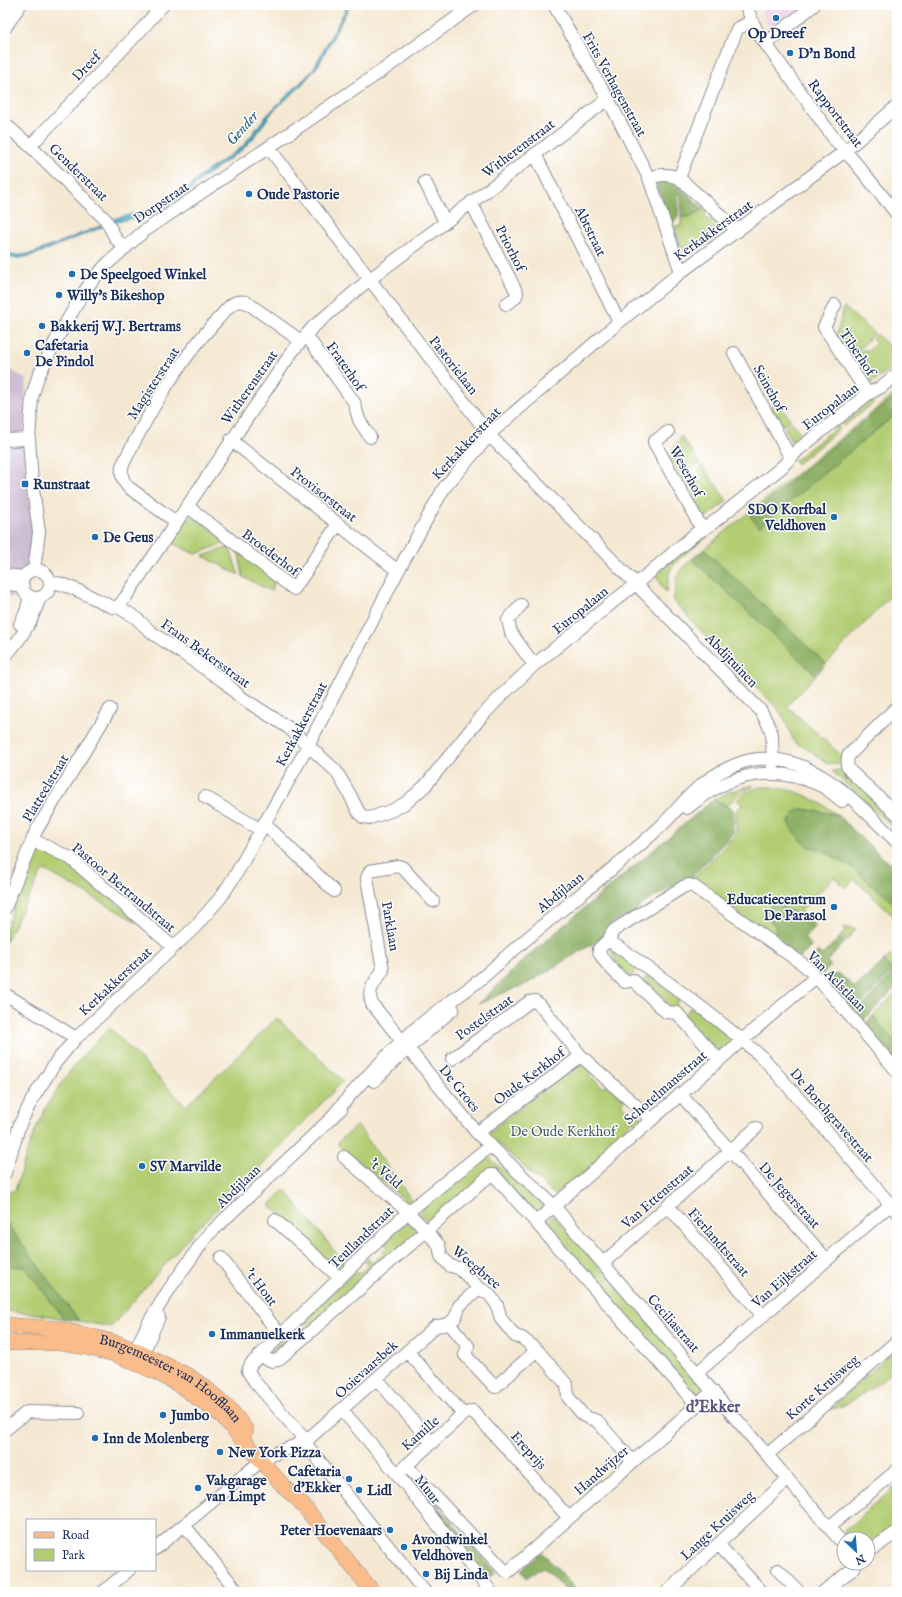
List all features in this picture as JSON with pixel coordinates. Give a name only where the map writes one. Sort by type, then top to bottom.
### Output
[{"type":"main road","name":"Burgemeester van Hoofflaan","points":[[5,1325],[60,1329],[118,1343],[136,1357]]},
{"type":"main road","name":"Burgemeester van Hoofflaan","points":[[5,1343],[60,1343],[85,1347],[114,1354],[136,1357],[189,1376],[230,1409],[286,1489],[297,1498],[372,1592]]},
{"type":"street","points":[[5,28],[20,5]]},
{"type":"street","name":"Dreef","points":[[30,146],[163,5]]},
{"type":"street","name":"Dorpstraat","points":[[39,571],[39,532],[32,482],[29,439],[32,398],[38,377],[55,342],[79,300],[92,282],[107,264],[143,232],[386,68],[474,5]]},
{"type":"street","name":"Frits Verhagenstraat","points":[[554,5],[608,99],[649,178],[681,272]]},
{"type":"street","name":"Rapportstraat","points":[[746,5],[752,21],[766,44],[835,140],[897,214]]},
{"type":"street","points":[[766,44],[814,5]]},
{"type":"street","points":[[679,178],[737,29],[752,21]]},
{"type":"street","name":"Witherenstraat","points":[[118,607],[231,440],[303,338],[370,280],[608,99]]},
{"type":"street","name":"Kerkakkerstraat","points":[[5,1173],[20,1124],[56,1062],[76,1038],[194,928],[221,897],[236,874],[308,746],[398,571],[444,488],[490,436],[619,322],[681,272],[845,151],[897,106]]},
{"type":"street","name":"Genderstraat","points":[[5,124],[30,146],[106,220],[116,239],[125,248]]},
{"type":"street","name":"Pastorielaan","points":[[269,148],[490,436],[636,584]]},
{"type":"street","name":"Abtstraat","points":[[535,154],[619,322]]},
{"type":"street","points":[[649,178],[669,174],[679,178],[738,231]]},
{"type":"street","points":[[425,182],[445,222]]},
{"type":"street","name":"Priorhof","points":[[471,202],[517,294],[515,298],[506,304]]},
{"type":"street","name":"Magisterstraat","points":[[176,522],[128,487],[123,481],[121,473],[122,466],[141,429],[167,384],[204,334],[232,303],[240,301],[246,302],[303,338]]},
{"type":"street","name":"Tiberhof","points":[[835,305],[824,327],[868,394]]},
{"type":"street","name":"Fraterhof","points":[[303,338],[354,402],[359,420],[370,438]]},
{"type":"street","name":"Seinehof","points":[[734,353],[790,457]]},
{"type":"street","name":"Europalaan","points":[[308,746],[336,771],[349,792],[358,811],[363,816],[370,818],[377,816],[407,802],[425,786],[481,717],[534,665],[636,584],[702,529],[710,525],[782,467],[790,457],[868,394],[881,387],[897,374]]},
{"type":"street","name":"Weserhof","points":[[668,432],[654,442],[702,529]]},
{"type":"street","points":[[5,440],[29,439]]},
{"type":"street","name":"Provisorstraat","points":[[231,440],[398,571]]},
{"type":"street","name":"Broederhof","points":[[187,506],[294,589],[338,524]]},
{"type":"street","points":[[7,654],[14,635],[36,589],[49,577],[39,571],[28,573],[36,589]]},
{"type":"street","points":[[5,575],[36,589]]},
{"type":"street","name":"Frans Bekersstraat","points":[[36,589],[55,582],[70,587],[112,607],[118,607],[135,617],[163,641],[226,683],[239,696],[265,713],[278,719],[308,746]]},
{"type":"street","points":[[5,583],[36,589]]},
{"type":"street","name":"Abdijtuinen","points":[[636,584],[761,711],[772,735],[773,773]]},
{"type":"street","points":[[521,605],[508,620],[511,633],[534,665]]},
{"type":"street","points":[[897,707],[848,756],[847,766],[851,772],[897,814]]},
{"type":"street","name":"Platteelstraat","points":[[5,908],[36,831],[110,709]]},
{"type":"street","name":"Abdijlaan","points":[[663,825],[699,786],[718,773],[756,759],[772,759],[801,764],[829,780],[897,842]]},
{"type":"street","name":"Abdijlaan","points":[[136,1357],[170,1288],[206,1236],[335,1113],[362,1093],[405,1045],[458,1004],[476,983],[663,825],[681,813],[704,794],[736,778],[758,774],[773,773],[803,779],[824,787],[854,811],[897,852]]},
{"type":"street","points":[[205,797],[262,827],[289,846],[293,852],[334,891]]},
{"type":"street","name":"Pastoor Bertrandstraat","points":[[33,840],[70,858],[173,947]]},
{"type":"street","name":"Parklaan","points":[[405,1045],[372,1004],[370,998],[370,991],[373,984],[383,970],[367,878],[370,871],[398,866],[402,867],[433,901]]},
{"type":"street","name":"Van Aelstlaan","points":[[608,940],[614,930],[683,887],[689,885],[698,889],[804,965],[897,1070]]},
{"type":"street","points":[[608,940],[599,949],[599,952],[602,958],[625,982],[633,980],[645,965]]},
{"type":"street","name":"De Borchgravestraat","points":[[608,940],[688,997],[765,1060],[894,1208]]},
{"type":"street","name":"Schotelmansstraat","points":[[536,1222],[553,1205],[651,1119],[816,977]]},
{"type":"street","points":[[633,980],[666,1012],[677,1013],[719,1060]]},
{"type":"street","points":[[5,994],[76,1038]]},
{"type":"street","points":[[677,1013],[688,997]]},
{"type":"street","name":"Postelstraat","points":[[452,1059],[529,1002],[535,1001],[540,1004],[581,1056]]},
{"type":"street","name":"De Groes","points":[[405,1045],[477,1133],[490,1146]]},
{"type":"street","name":"Oude Kerkhof","points":[[477,1133],[581,1056],[651,1119]]},
{"type":"street","name":"De Jegerstraat","points":[[680,1094],[827,1260]]},
{"type":"street","points":[[730,1151],[756,1128]]},
{"type":"street","name":"Ceciliastraat","points":[[490,1146],[553,1205],[836,1535]]},
{"type":"street","name":"Teullandstraat","points":[[306,1441],[255,1382],[248,1370],[251,1364],[408,1212],[490,1146]]},
{"type":"street","name":"Van Ettenstraat","points":[[603,1263],[730,1151]]},
{"type":"street","name":"'t Veld","points":[[344,1157],[408,1212]]},
{"type":"street","points":[[259,1356],[272,1361],[278,1360],[490,1176],[494,1175],[697,1405]]},
{"type":"street","name":"Fierlandtstraat","points":[[668,1206],[763,1316]]},
{"type":"street","name":"Van Eijkstraat","points":[[697,1373],[827,1260],[894,1208]]},
{"type":"street","name":"Weegbree","points":[[408,1212],[438,1246],[441,1256],[450,1266],[459,1268],[479,1288],[489,1294],[497,1305],[501,1319],[515,1336],[522,1338],[540,1354],[567,1385],[568,1397],[584,1416],[598,1422],[633,1462]]},
{"type":"street","points":[[275,1220],[340,1278]]},
{"type":"street","name":"'t Hout","points":[[221,1258],[280,1335]]},
{"type":"street","points":[[479,1288],[458,1306],[457,1316],[449,1324],[468,1346],[465,1355],[495,1387],[540,1354]]},
{"type":"street","name":"Ooievaarsbek","points":[[156,1548],[264,1459],[306,1441],[436,1326],[447,1326],[449,1324]]},
{"type":"street","name":"Korte Kruisweg","points":[[767,1455],[897,1342]]},
{"type":"street","points":[[408,1352],[463,1414]]},
{"type":"street","points":[[377,1379],[432,1443]]},
{"type":"street","name":"Handwijzer","points":[[406,1465],[502,1569],[508,1572],[713,1391]]},
{"type":"street","name":"Muur","points":[[342,1410],[397,1474],[488,1590]]},
{"type":"street","name":"Ereprijs","points":[[463,1414],[473,1411],[569,1518]]},
{"type":"street","points":[[5,1430],[27,1412],[78,1413]]},
{"type":"street","name":"Kamille","points":[[397,1474],[463,1414]]},
{"type":"street","points":[[306,1441],[309,1448],[425,1592]]},
{"type":"street","points":[[829,1527],[897,1470]]},
{"type":"street","name":"Lange Kruisweg","points":[[667,1592],[788,1479]]},
{"type":"street","points":[[184,1525],[238,1592]]},
{"type":"street","points":[[876,1546],[897,1532]]},
{"type":"street","points":[[718,1544],[762,1592]]},
{"type":"street","points":[[778,1570],[799,1592]]},
{"type":"street","points":[[110,1590],[128,1571]]},
{"type":"street","points":[[823,1592],[850,1571]]},
{"type":"shaded area","name":"Op Dreef","points":[[760,5],[804,5],[770,32]]},
{"type":"shaded area","points":[[5,366],[26,379],[23,447],[35,549],[13,598],[5,596]]},
{"type":"green space","points":[[658,181],[672,183],[679,187],[678,216],[671,225],[657,185]]},
{"type":"green space","points":[[681,189],[704,209],[689,217],[681,217]]},
{"type":"green space","points":[[704,209],[707,212],[704,216],[710,221],[713,217],[727,229],[698,251],[690,246],[682,249],[674,226],[681,226],[681,217],[689,217]]},
{"type":"green space","points":[[844,307],[874,333],[850,360],[836,337]]},
{"type":"green space","points":[[876,334],[897,353],[897,363],[872,383],[866,384],[864,380],[869,377],[859,362],[853,365],[852,362],[862,350],[868,351],[876,343],[872,339]]},
{"type":"green space","name":"SDO Korfbal Veldhoven","points":[[897,392],[897,395],[750,516],[759,526],[897,413],[897,589],[826,664],[704,549]]},
{"type":"green space","points":[[897,395],[897,413],[759,527],[750,516]]},
{"type":"green space","points":[[871,399],[872,404],[844,426],[841,424]]},
{"type":"green space","points":[[777,402],[791,420],[783,426],[777,414],[771,417],[767,410]]},
{"type":"green space","points":[[827,415],[829,418],[806,436],[803,433]]},
{"type":"green space","points":[[792,422],[804,438],[794,447],[789,444],[792,442],[785,428]]},
{"type":"green space","points":[[838,426],[840,429],[797,464],[794,461]]},
{"type":"green space","points":[[681,436],[700,463],[687,472],[679,482],[668,459]]},
{"type":"green space","points":[[702,465],[727,501],[705,518],[701,515],[699,516],[698,513],[702,510],[689,486],[684,488],[681,484],[690,478],[694,484],[704,479],[699,471]]},
{"type":"green space","points":[[192,516],[229,542],[195,554],[170,542],[186,519]]},
{"type":"green space","points":[[705,533],[707,537],[681,557],[673,566],[670,571],[666,593],[655,574]]},
{"type":"green space","points":[[229,547],[239,575],[203,556]]},
{"type":"green space","points":[[238,549],[277,577],[271,591],[243,577]]},
{"type":"green space","points":[[704,549],[826,664],[816,675],[692,559]]},
{"type":"green space","points":[[692,559],[816,675],[787,706],[841,755],[852,744],[843,763],[828,764],[811,751],[794,742],[785,720],[777,708],[732,663],[717,652],[712,643],[673,600],[678,574]]},
{"type":"green space","points":[[844,769],[897,821],[897,832],[832,771]]},
{"type":"green space","points":[[753,785],[753,787],[742,791],[727,806],[714,799],[728,792]]},
{"type":"green space","points":[[760,787],[781,788],[800,793],[819,802],[836,814],[802,809],[807,846],[823,850],[853,868],[897,906],[897,913],[891,914],[854,879],[846,888],[834,877],[797,915],[771,903],[770,921],[776,929],[772,937],[691,881],[736,834],[736,811],[742,805],[737,800],[744,793]]},
{"type":"green space","points":[[714,799],[733,811],[733,833],[689,880],[673,886],[640,906],[638,910],[631,915],[614,922],[610,925],[604,937],[528,983],[478,1004],[531,953]]},
{"type":"green space","points":[[802,809],[836,814],[897,871],[897,906],[853,868],[823,850],[807,846],[793,831],[789,822],[791,817],[797,811]]},
{"type":"green space","points":[[39,847],[62,857],[142,925],[45,870],[41,874],[5,943],[5,931]]},
{"type":"green space","points":[[774,901],[779,902],[785,910],[793,911],[797,915],[800,912],[815,926],[804,938],[812,946],[800,958],[772,937],[776,929],[770,921],[770,906]]},
{"type":"green space","points":[[843,927],[856,929],[846,941],[841,936],[846,930]]},
{"type":"green space","points":[[840,937],[845,942],[827,961],[831,966],[820,977],[806,963],[818,951],[822,955]]},
{"type":"green space","points":[[613,949],[636,966],[631,977],[617,966],[611,950]]},
{"type":"green space","points":[[897,951],[897,966],[893,971],[884,961]]},
{"type":"green space","points":[[884,961],[893,971],[852,1013],[825,982],[832,975],[840,974],[855,988]]},
{"type":"green space","points":[[897,969],[897,986],[861,1023],[854,1015]]},
{"type":"green space","points":[[649,976],[679,997],[673,1011],[642,984],[645,978]]},
{"type":"green space","points":[[897,991],[897,1043],[873,1016]]},
{"type":"green space","points":[[690,1008],[699,1011],[733,1039],[731,1043],[720,1051],[717,1051],[684,1016]]},
{"type":"green space","points":[[873,1016],[897,1043],[897,1067],[864,1026]]},
{"type":"green space","name":"SV Marvilde","points":[[277,1018],[343,1081],[246,1182],[193,1232],[111,1327],[79,1321],[5,1221],[5,1194],[15,1190],[27,1151],[50,1100],[68,1074],[88,1050],[110,1028],[186,1106]]},
{"type":"green space","name":"De Oude Kerkhof","points":[[579,1062],[592,1071],[589,1075],[603,1088],[607,1085],[625,1099],[621,1104],[634,1115],[638,1111],[643,1120],[638,1126],[634,1121],[614,1138],[618,1143],[573,1183],[572,1182],[555,1195],[491,1138],[489,1133]]},
{"type":"green space","points":[[357,1125],[414,1203],[411,1205],[338,1145],[338,1142]]},
{"type":"green space","points":[[487,1156],[546,1208],[536,1216],[498,1174],[429,1223],[420,1214],[421,1208]]},
{"type":"green space","points":[[283,1191],[286,1191],[346,1265],[339,1272],[282,1224],[285,1220],[283,1216],[271,1207],[271,1204]]},
{"type":"green space","points":[[554,1216],[712,1394],[703,1403],[543,1223]]},
{"type":"green space","points":[[5,1221],[79,1321],[64,1319],[25,1267],[5,1266]]},
{"type":"green space","points":[[409,1222],[422,1235],[278,1358],[269,1353],[284,1339],[288,1343],[308,1324],[304,1320],[355,1271],[359,1274],[368,1265],[365,1261],[368,1258],[372,1263],[388,1247],[384,1243],[404,1223]]},
{"type":"green space","points":[[5,1266],[25,1267],[64,1319],[38,1314],[5,1311]]},
{"type":"green space","points":[[897,1347],[897,1369],[845,1405],[830,1409]]},
{"type":"green space","points":[[411,1479],[416,1480],[495,1572],[486,1580],[410,1482]]},
{"type":"green space","points":[[897,1485],[897,1532],[876,1546],[876,1531],[845,1530]]},
{"type":"green space","points":[[542,1552],[578,1592],[567,1592],[544,1568],[536,1571],[527,1578],[521,1571]]},
{"type":"water","points":[[348,5],[350,5],[318,66],[298,89],[274,110],[252,140],[242,150],[205,176],[192,189],[157,213],[113,223],[112,220],[116,218],[161,208],[190,186],[204,173],[242,147],[267,115],[312,71]]},
{"type":"water","points":[[102,225],[103,227],[34,255],[21,258],[5,258],[5,255],[22,255],[33,253]]},
{"type":"place","name":"Op Dreef","points":[[776,18]]},
{"type":"place","name":"D'n Bond","points":[[790,53]]},
{"type":"place","name":"Oude Pastorie","points":[[249,194]]},
{"type":"place","name":"De Speelgoed Winkel","points":[[72,274]]},
{"type":"place","name":"Willy's Bikeshop","points":[[59,295]]},
{"type":"place","name":"Bakkerij W.J. Bertrams","points":[[42,326]]},
{"type":"place","name":"Cafetaria De Pindol","points":[[27,353]]},
{"type":"place","name":"Runstraat","points":[[25,484]]},
{"type":"place","name":"SDO Korfbal Veldhoven","points":[[834,517]]},
{"type":"place","name":"De Geus","points":[[95,537]]},
{"type":"place","name":"Educatiecentrum De Parasol","points":[[834,907]]},
{"type":"place","name":"SV Marvilde","points":[[142,1166]]},
{"type":"place","name":"Immanuelkerk","points":[[212,1334]]},
{"type":"place","name":"Jumbo","points":[[163,1415]]},
{"type":"place","name":"Inn de Molenberg","points":[[95,1438]]},
{"type":"place","name":"New York Pizza","points":[[220,1452]]},
{"type":"place","name":"Cafetaria d'Ekker","points":[[349,1479]]},
{"type":"place","name":"Vakgarage van Limpt","points":[[198,1488]]},
{"type":"place","name":"Lidl","points":[[359,1490]]},
{"type":"place","name":"Peter Hoevenaars","points":[[390,1530]]},
{"type":"place","name":"Avondwinkel Veldhoven","points":[[404,1547]]},
{"type":"place","name":"Bij Linda","points":[[426,1574]]},
{"type":"district","name":"d'Ekker","points":[[713,1406]]},
{"type":"water label","name":"Gender","points":[[242,128]]}]
